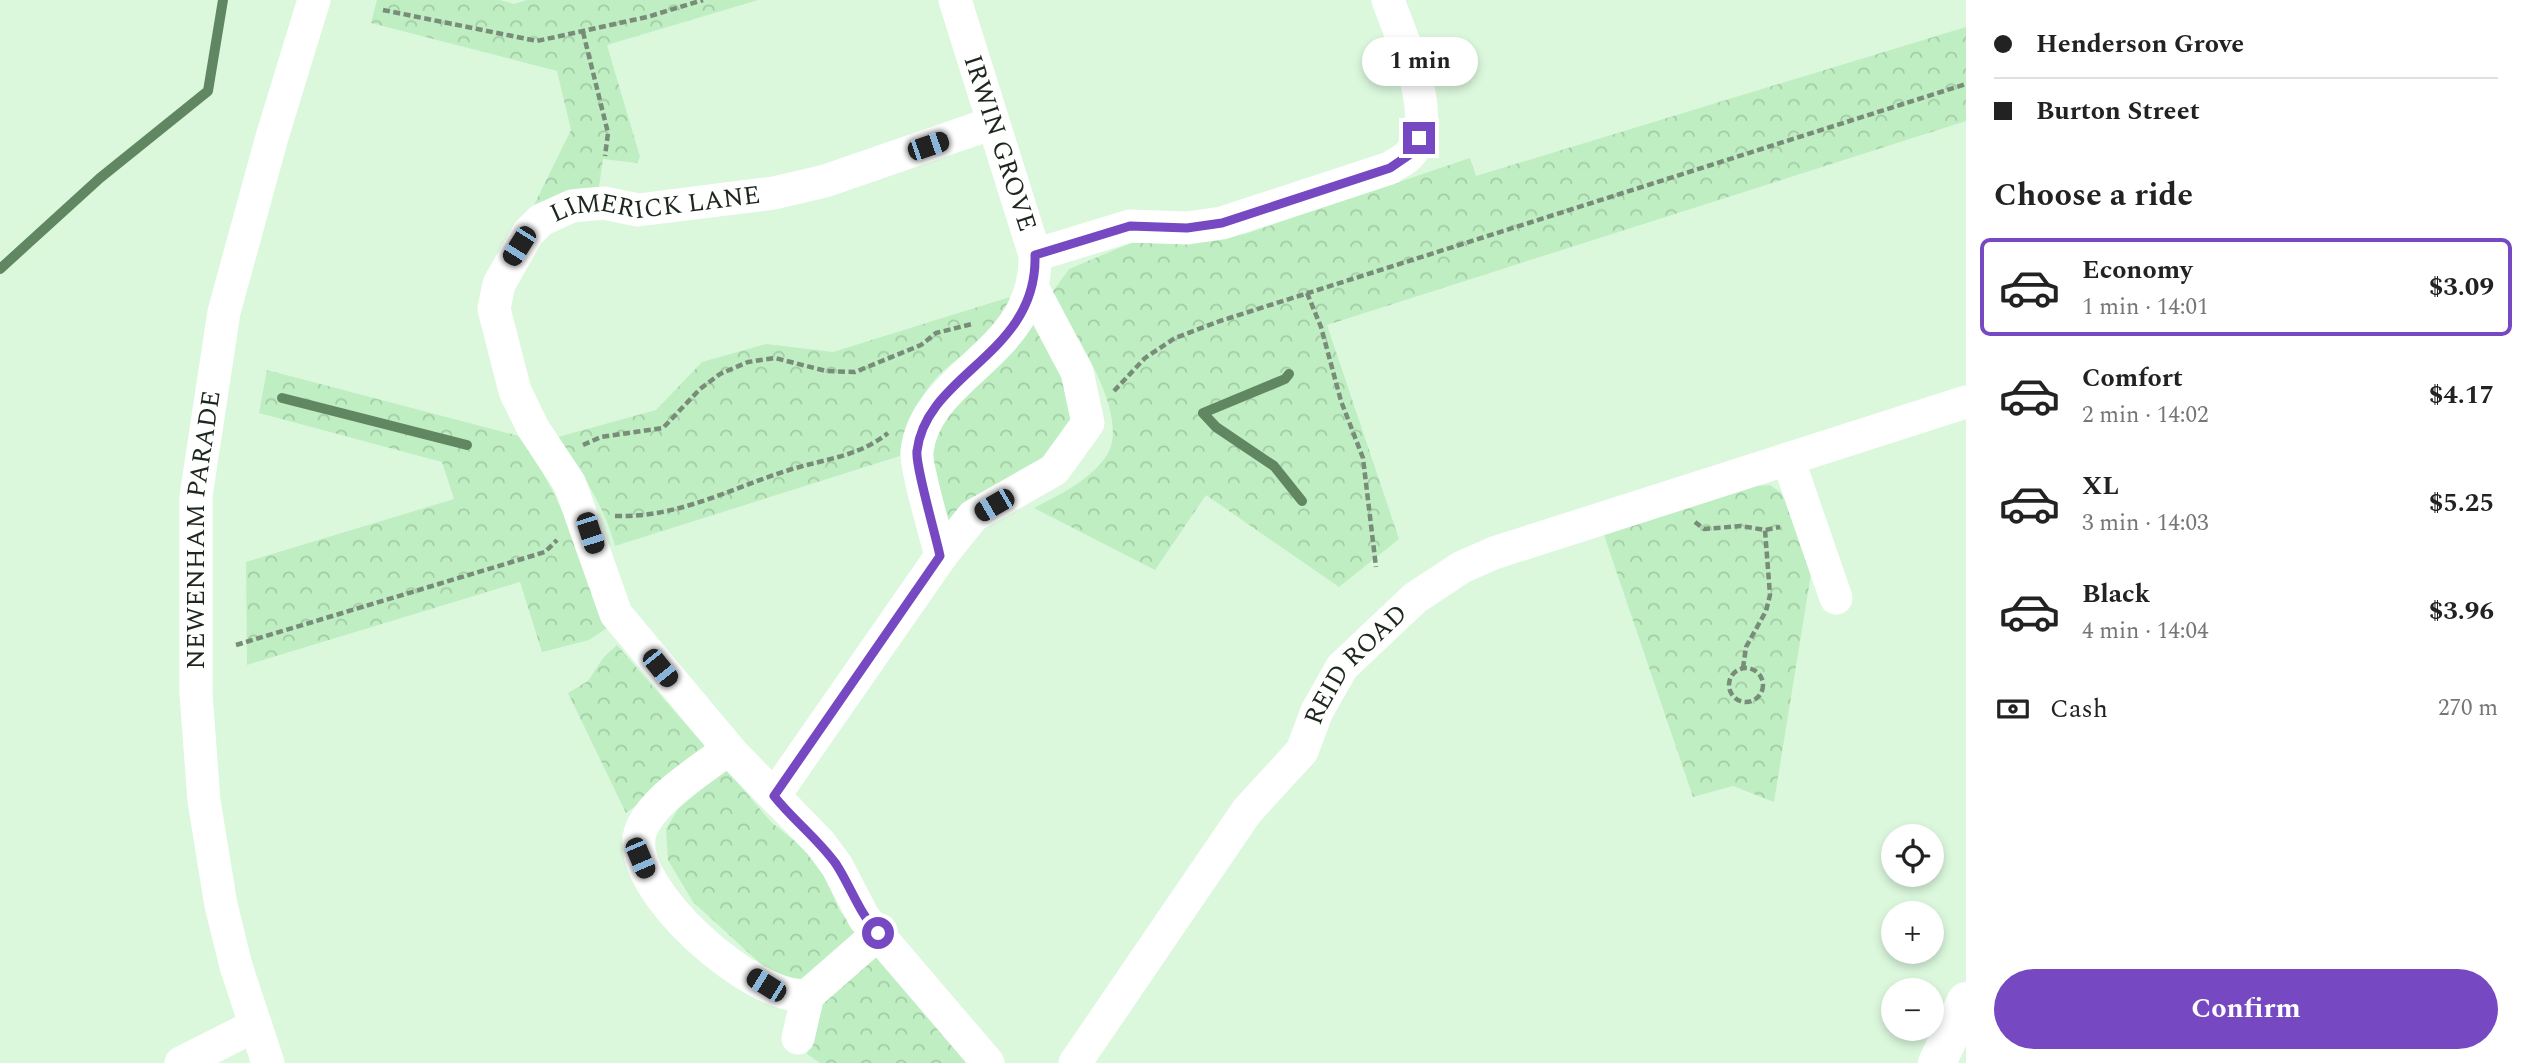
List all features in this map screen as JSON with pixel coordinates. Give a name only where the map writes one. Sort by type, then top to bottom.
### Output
[{"type":"main road","points":[[1937,1063],[1966,1002]]},
{"type":"street","name":"NEWENHAM PARADE","points":[[268,1063],[254,1026],[221,905],[204,801],[196,693],[196,496],[224,312],[272,138],[314,0]]},
{"type":"street","name":"IRWIN GROVE","points":[[955,0],[993,122],[1034,271],[1077,372],[1086,410]]},
{"type":"street","points":[[940,556],[916,454],[922,429],[935,406],[1002,342],[1022,312],[1034,271],[1130,226],[1187,228],[1222,223],[1390,168],[1409,155],[1419,138],[1423,121],[1420,94],[1388,0]]},
{"type":"street","name":"LIMERICK LANE","points":[[988,1063],[864,918],[831,858],[728,749],[616,614],[590,533],[570,484],[533,428],[515,391],[494,309],[499,285],[511,259],[528,233],[541,220],[572,206],[604,203],[638,210],[774,193],[825,181],[993,122]]},
{"type":"street","name":"REID ROAD","points":[[1075,1063],[1247,811],[1302,751],[1317,711],[1342,667],[1362,645],[1415,598],[1462,567],[1494,553],[1966,402]]},
{"type":"street","points":[[774,796],[940,556],[973,516],[1054,470],[1088,424],[1086,410]]},
{"type":"street","points":[[1788,459],[1836,598]]},
{"type":"street","points":[[728,749],[650,810],[639,834],[640,858],[653,886],[708,949],[766,985],[794,998],[808,995]]},
{"type":"street","points":[[798,1038],[801,1012],[808,995],[878,933]]},
{"type":"street","points":[[181,1063],[254,1026]]},
{"type":"path","points":[[383,10],[537,41],[583,32],[703,0]]},
{"type":"path","points":[[583,32],[608,133],[605,156]]},
{"type":"path","points":[[1086,410],[1117,389],[1145,358],[1175,338],[1307,293],[1966,84]]},
{"type":"path","points":[[1307,293],[1363,458],[1376,567]]},
{"type":"path","points":[[556,463],[601,437],[663,428],[710,382],[748,362],[775,358],[826,371],[855,372],[891,359],[921,345],[936,333],[956,326],[982,323],[1008,332]]},
{"type":"path","points":[[1683,492],[1697,527],[1741,526],[1765,530],[1808,517]]},
{"type":"path","points":[[1743,668],[1758,672],[1763,682],[1762,693],[1749,702],[1738,701],[1729,688],[1731,676],[1743,668],[1746,647],[1766,611],[1770,595],[1765,530]]},
{"type":"green space","points":[[377,0],[500,0],[514,4],[527,0],[758,0],[607,45],[640,157],[637,163],[603,159],[599,187],[575,189],[533,207],[571,130],[557,71],[371,23]]},
{"type":"green space","points":[[1966,27],[1966,121],[1327,325],[1399,539],[1339,587],[1206,495],[1155,570],[1034,508],[1090,474],[1105,458],[1112,441],[1112,421],[1107,398],[1085,351],[1051,294],[1069,269],[1131,243],[1191,241],[1245,234],[1470,158],[1476,176]]},
{"type":"green space","points":[[1010,297],[999,322],[981,341],[939,375],[924,393],[910,423],[900,456],[615,546],[598,503],[558,437],[656,410],[702,362],[766,344],[833,352]]},
{"type":"green space","points":[[1034,309],[1050,338],[1078,423],[1053,455],[948,535],[926,455],[931,431]]},
{"type":"green space","points":[[267,370],[519,436],[560,505],[607,628],[589,640],[542,652],[520,582],[247,665],[246,562],[454,499],[442,462],[259,413]]},
{"type":"green space","points":[[1770,485],[1781,493],[1790,506],[1811,574],[1774,802],[1733,786],[1693,797],[1604,535],[1754,486]]},
{"type":"green space","points":[[617,645],[709,751],[626,813],[568,693],[588,681],[603,658]]},
{"type":"green space","points":[[725,768],[771,822],[816,858],[840,911],[860,936],[812,976],[795,981],[774,976],[693,902],[668,860],[666,829],[678,809]]},
{"type":"green space","points":[[875,956],[971,1063],[820,1063],[807,1054],[813,1013]]},
{"type":"waterway","points":[[0,269],[100,178],[208,91],[223,0]]},
{"type":"waterway","points":[[1289,374],[1285,379],[1203,413],[1216,427],[1274,466],[1302,501]]},
{"type":"waterway","points":[[282,398],[467,445]]},
{"type":"route","points":[[878,933],[864,918],[837,866],[820,843],[790,816],[774,796],[940,556],[916,454],[922,429],[935,406],[1002,342],[1022,312],[1036,270],[1035,255],[1130,226],[1187,228],[1222,223],[1390,168],[1409,155],[1419,138]]}]
